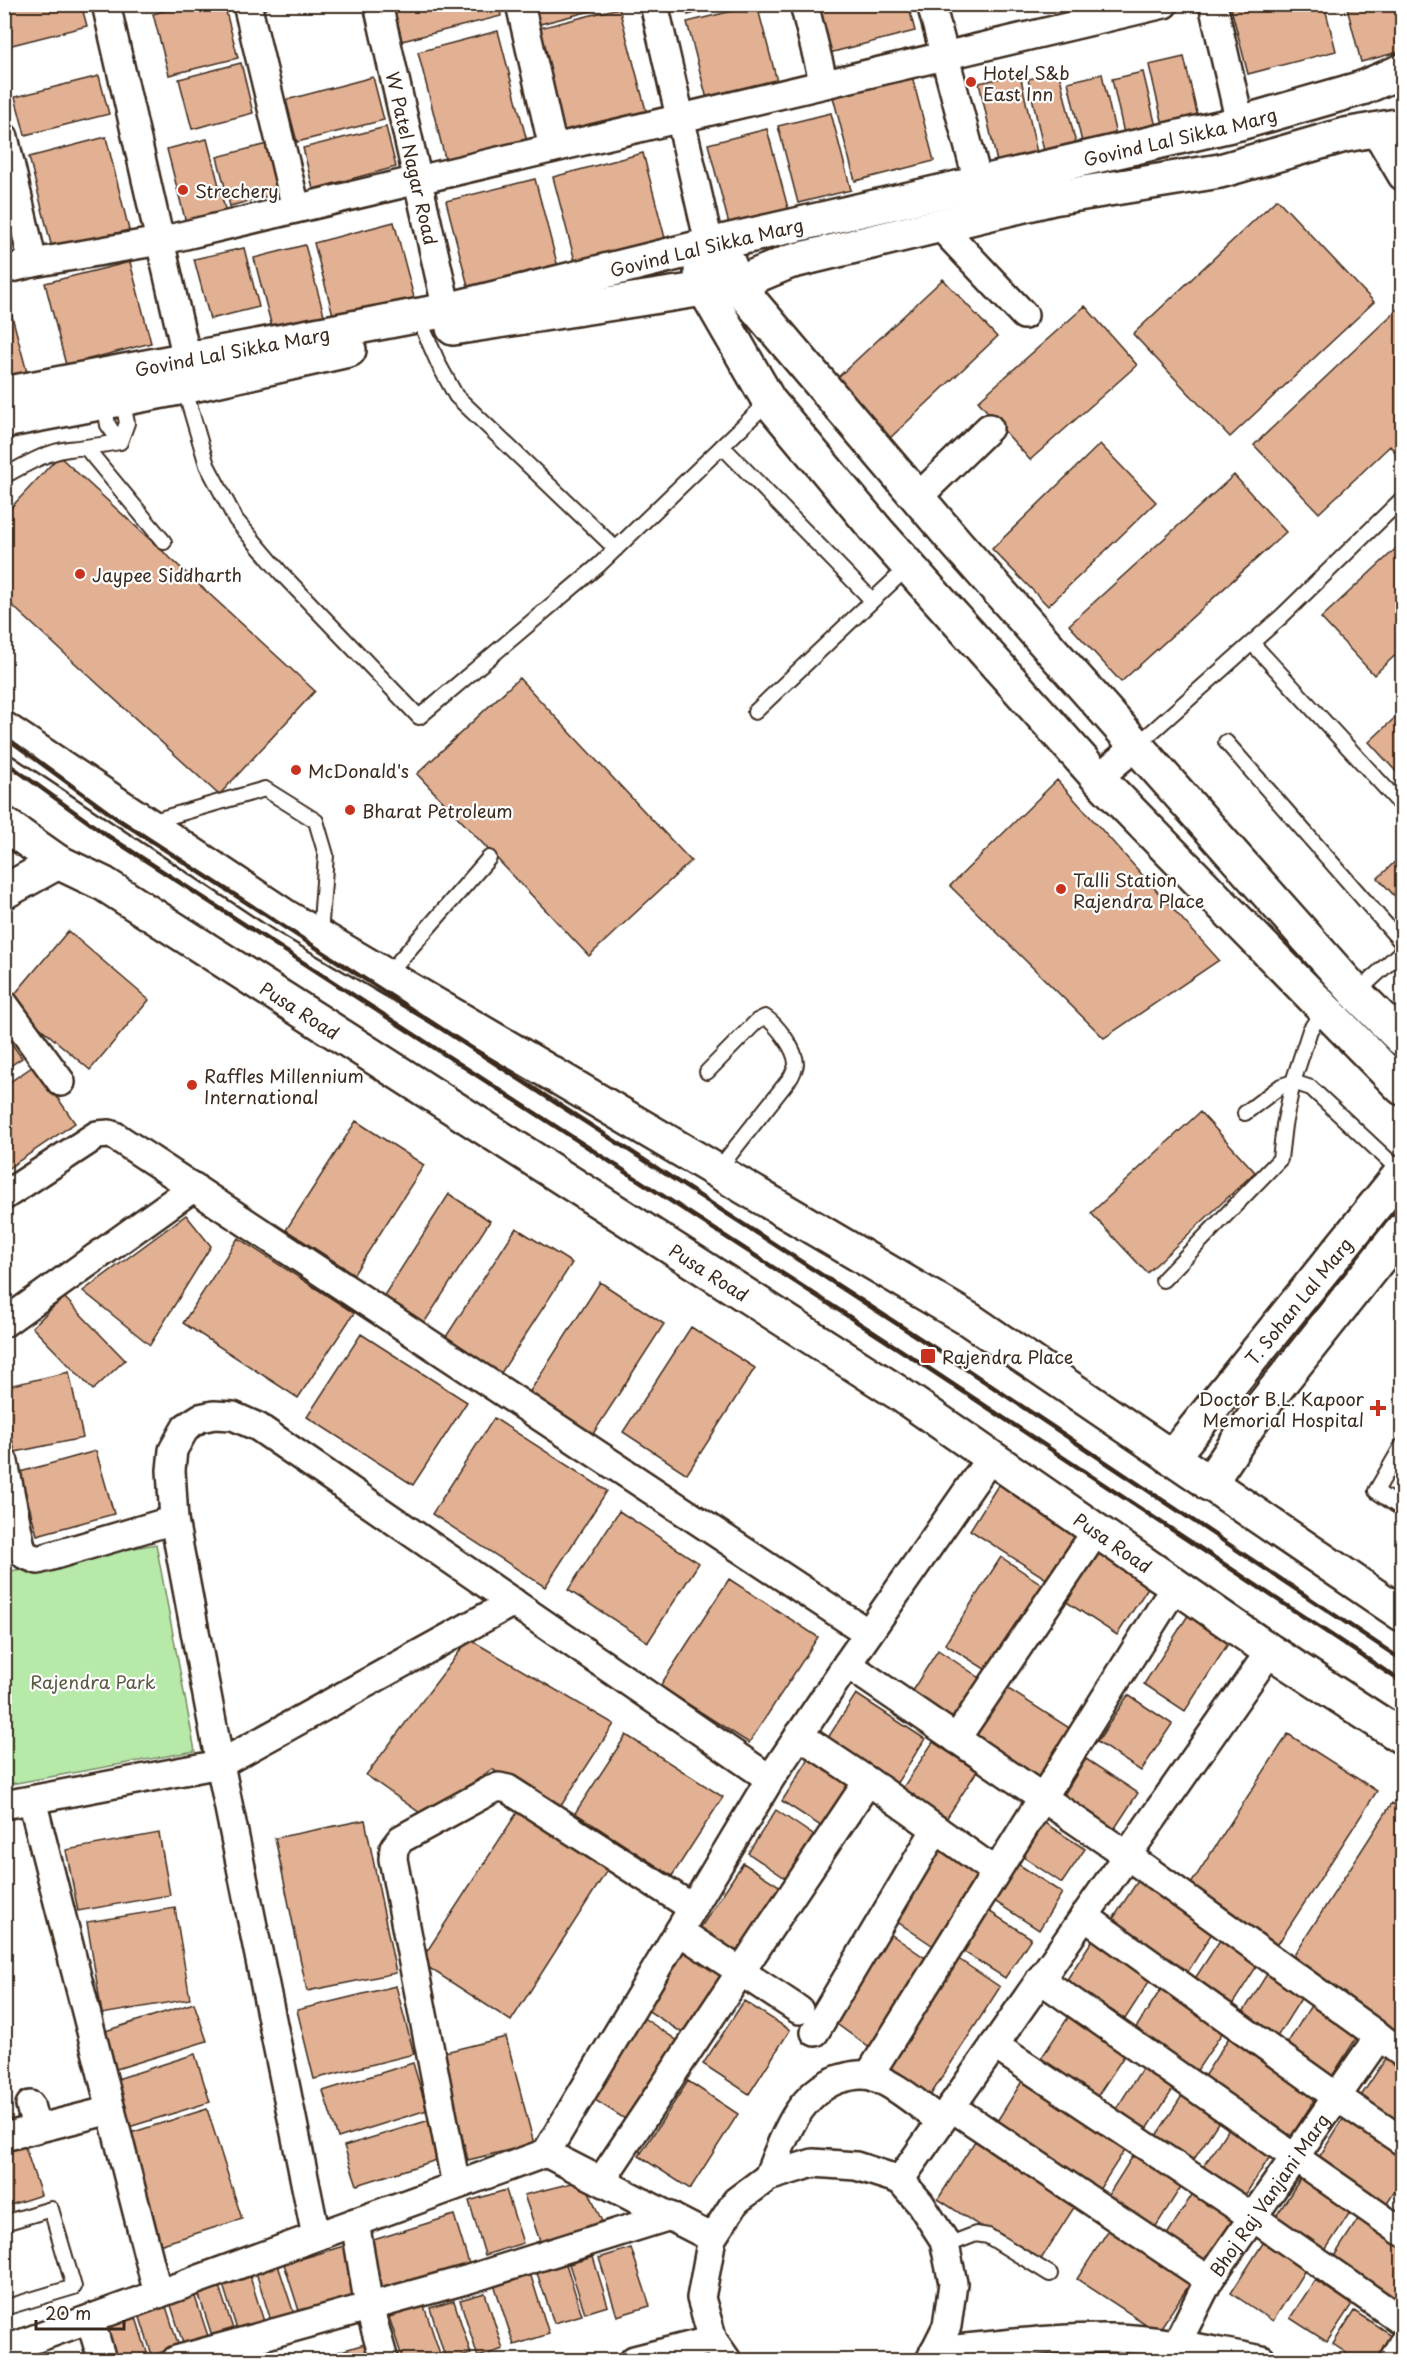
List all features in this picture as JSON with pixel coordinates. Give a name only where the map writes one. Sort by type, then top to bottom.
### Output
[{"type":"street","points":[[106,4],[160,241],[186,373]]},
{"type":"street","points":[[247,4],[296,208]]},
{"type":"street","name":"W Patel Nagar Road","points":[[378,4],[447,309]]},
{"type":"street","points":[[520,4],[553,148]]},
{"type":"street","points":[[654,4],[708,240],[721,287],[769,401],[909,566],[1098,778],[1402,1088]]},
{"type":"street","points":[[804,4],[824,84]]},
{"type":"street","points":[[931,4],[978,182]]},
{"type":"street","points":[[4,270],[160,241],[680,119],[944,55],[1079,14],[1164,4]]},
{"type":"street","points":[[1213,4],[1240,123]]},
{"type":"street","name":"Govind Lal Sikka Marg","points":[[4,421],[114,391],[447,309],[708,240],[1240,123],[1362,88],[1402,71]]},
{"type":"street","points":[[1389,127],[1402,176]]},
{"type":"street","name":"Govind Lal Sikka Marg","points":[[186,373],[721,287],[789,262],[1053,198],[1220,171],[1345,135],[1389,127]]},
{"type":"street","points":[[4,137],[33,263]]},
{"type":"street","points":[[940,226],[1024,315]]},
{"type":"street","points":[[721,287],[918,497],[1356,993],[1402,1039]]},
{"type":"street","name":"Govind Lal Sikka Marg","points":[[4,394],[114,391]]},
{"type":"street","points":[[918,497],[988,428]]},
{"type":"street","points":[[4,729],[320,937],[970,1320],[1402,1614]]},
{"type":"street","points":[[1098,778],[1136,746]]},
{"type":"street","name":"Pusa Road","points":[[4,824],[58,861],[104,884],[897,1392],[1270,1651],[1402,1737]]},
{"type":"street","points":[[4,892],[58,861]]},
{"type":"street","points":[[4,1004],[61,1082]]},
{"type":"street","points":[[4,1196],[103,1133],[115,1136],[868,1633]]},
{"type":"street","name":"T. Sohan Lal Marg","points":[[1171,1458],[1402,1173]]},
{"type":"street","points":[[4,1323],[194,1187]]},
{"type":"street","name":"T. Sohan Lal Marg","points":[[1209,1484],[1259,1410],[1402,1230]]},
{"type":"street","points":[[316,2236],[220,1764],[174,1520],[171,1470],[173,1450],[186,1427],[207,1417],[233,1416],[258,1427],[770,1779]]},
{"type":"street","points":[[4,2350],[546,2153],[770,1779],[846,1664],[991,1457]]},
{"type":"street","points":[[4,1462],[21,1547],[31,1558],[38,1560],[174,1520]]},
{"type":"street","points":[[956,1739],[1097,1530]]},
{"type":"street","points":[[869,2075],[1176,1585]]},
{"type":"street","points":[[4,1805],[220,1764],[513,1602]]},
{"type":"street","points":[[900,2180],[1270,1651]]},
{"type":"street","points":[[846,1664],[1128,1856],[1402,2053]]},
{"type":"street","points":[[799,1735],[996,1872]]},
{"type":"street","points":[[601,2181],[868,1781]]},
{"type":"street","points":[[456,2185],[393,1859],[393,1848],[401,1839],[499,1787],[507,1789],[693,1908]]},
{"type":"street","points":[[32,1800],[158,2294]]},
{"type":"street","points":[[815,2032],[936,1829]]},
{"type":"street","points":[[1084,1916],[1402,2141]]},
{"type":"street","points":[[679,1930],[799,2010]]},
{"type":"street","points":[[1040,1979],[1402,2232]]},
{"type":"street","name":"Bhoj Raj Vanjani Marg","points":[[1178,2352],[1209,2280],[1379,2037]]},
{"type":"street","points":[[994,2045],[1254,2218],[1402,2321]]},
{"type":"street","points":[[768,2177],[790,2124],[803,2104],[834,2081],[850,2075],[869,2075],[946,2114],[1209,2280]]},
{"type":"street","points":[[4,2137],[33,2117],[111,2110]]},
{"type":"street","points":[[546,2153],[712,2238]]},
{"type":"street","points":[[634,2361],[720,2350],[702,2298],[712,2238],[736,2201],[768,2177],[813,2163],[856,2166],[900,2180],[920,2203],[944,2240],[953,2283],[947,2326],[932,2356]]},
{"type":"street","points":[[176,2361],[469,2279],[670,2216]]},
{"type":"street","points":[[355,2222],[369,2307],[384,2361]]},
{"type":"street","points":[[90,2319],[102,2361]]},
{"type":"street","points":[[932,2356],[1049,2340],[1113,2338],[1178,2352],[1262,2361]]},
{"type":"street","points":[[1393,2361],[1402,2344]]},
{"type":"lane","points":[[425,333],[456,396],[615,549]]},
{"type":"lane","points":[[186,373],[207,465],[236,520],[281,573],[419,717],[615,549],[769,401]]},
{"type":"lane","points":[[4,476],[34,460],[68,449],[120,442],[127,423],[114,391]]},
{"type":"lane","points":[[722,446],[872,600]]},
{"type":"lane","points":[[87,448],[164,542]]},
{"type":"lane","points":[[1136,746],[1251,643],[1402,500]]},
{"type":"lane","points":[[755,712],[909,566]]},
{"type":"lane","points":[[1251,643],[1402,806]]},
{"type":"lane","points":[[1226,742],[1402,943]]},
{"type":"lane","points":[[145,823],[265,789],[316,821],[326,855],[320,937]]},
{"type":"lane","points":[[386,976],[489,858]]},
{"type":"lane","points":[[1356,993],[1402,951]]},
{"type":"lane","points":[[1163,1280],[1280,1159],[1293,1082],[1310,1030],[1324,1009]]},
{"type":"lane","points":[[707,1072],[757,1021],[765,1017],[776,1023],[793,1052],[796,1064],[791,1077],[717,1171]]},
{"type":"lane","points":[[1245,1113],[1281,1086],[1293,1082],[1311,1088],[1402,1173]]},
{"type":"lane","points":[[1402,1446],[1376,1491],[1402,1509]]},
{"type":"lane","points":[[4,2223],[51,2209],[74,2287],[4,2308]]},
{"type":"lane","points":[[945,2246],[976,2234],[988,2236],[1050,2274]]},
{"type":"green space","name":"Rajendra Park","points":[[156,1544],[195,1751],[5,1785],[5,1572]]},
{"type":"building","points":[[4,4],[81,4],[87,26],[4,47]]},
{"type":"building","points":[[188,4],[224,4],[238,58],[169,75],[153,14]]},
{"type":"building","points":[[260,4],[283,4],[262,10]]},
{"type":"building","points":[[393,4],[499,4],[501,16],[402,41]]},
{"type":"building","points":[[530,4],[618,4],[536,25]]},
{"type":"building","points":[[685,4],[727,4],[688,15]]},
{"type":"building","points":[[816,4],[908,4],[915,31],[829,53]]},
{"type":"building","points":[[1230,4],[1324,4],[1336,51],[1248,74]]},
{"type":"building","points":[[1346,4],[1402,4],[1402,51],[1361,62]]},
{"type":"building","points":[[757,5],[777,81],[707,99],[687,22]]},
{"type":"building","points":[[619,8],[648,118],[561,141],[532,30]]},
{"type":"building","points":[[498,31],[528,145],[447,166],[418,52]]},
{"type":"building","points":[[1184,57],[1199,122],[1164,129],[1149,65]]},
{"type":"building","points":[[241,63],[253,113],[192,129],[179,79]]},
{"type":"building","points":[[1143,72],[1157,131],[1125,138],[1112,79]]},
{"type":"building","points":[[1059,73],[1076,144],[1044,151],[1028,79]]},
{"type":"building","points":[[1020,74],[1037,153],[997,162],[979,83]]},
{"type":"building","points":[[1102,74],[1118,144],[1084,151],[1068,82]]},
{"type":"building","points":[[99,76],[109,114],[25,135],[15,97]]},
{"type":"building","points":[[912,76],[934,161],[855,181],[833,97]]},
{"type":"building","points":[[373,77],[384,120],[297,142],[286,100]]},
{"type":"building","points":[[831,113],[851,190],[798,203],[778,126]]},
{"type":"building","points":[[386,127],[396,167],[313,189],[303,148]]},
{"type":"building","points":[[767,129],[789,212],[730,228],[708,144]]},
{"type":"building","points":[[106,137],[129,230],[52,248],[29,157]]},
{"type":"building","points":[[207,139],[226,213],[186,223],[167,149]]},
{"type":"building","points":[[267,144],[279,193],[230,206],[217,157]]},
{"type":"building","points":[[643,153],[666,242],[576,265],[553,177]]},
{"type":"building","points":[[535,179],[558,267],[469,290],[446,201]]},
{"type":"building","points":[[1277,199],[1374,302],[1230,437],[1133,334]]},
{"type":"building","points":[[394,222],[416,305],[336,326],[314,243]]},
{"type":"building","points":[[4,228],[13,258],[4,261]]},
{"type":"building","points":[[305,245],[326,322],[274,335],[254,258]]},
{"type":"building","points":[[244,248],[259,307],[210,319],[194,259]]},
{"type":"building","points":[[130,262],[151,343],[66,365],[45,283]]},
{"type":"building","points":[[943,279],[997,337],[889,439],[835,380]]},
{"type":"building","points":[[8,301],[29,380],[4,387],[4,302]]},
{"type":"building","points":[[1402,305],[1402,460],[1390,446],[1319,513],[1254,445]]},
{"type":"building","points":[[1085,306],[1137,365],[1030,460],[978,401]]},
{"type":"building","points":[[1100,444],[1156,502],[1048,606],[992,549]]},
{"type":"building","points":[[59,456],[315,691],[219,795],[4,598],[4,515]]},
{"type":"building","points":[[1234,475],[1286,532],[1121,682],[1069,625]]},
{"type":"building","points":[[1402,543],[1402,649],[1374,675],[1321,618]]},
{"type":"building","points":[[519,678],[691,861],[589,956],[417,774]]},
{"type":"building","points":[[1402,711],[1402,778],[1369,742]]},
{"type":"building","points":[[1057,780],[1219,960],[1104,1038],[950,886]]},
{"type":"building","points":[[1402,855],[1402,904],[1378,878]]},
{"type":"building","points":[[68,931],[149,1000],[90,1070],[9,1001]]},
{"type":"building","points":[[4,1033],[22,1058],[4,1070]]},
{"type":"building","points":[[35,1065],[75,1123],[4,1171],[4,1086]]},
{"type":"building","points":[[1200,1112],[1255,1172],[1147,1273],[1091,1213]]},
{"type":"building","points":[[356,1121],[424,1165],[354,1274],[286,1230]]},
{"type":"building","points":[[449,1194],[490,1221],[424,1323],[383,1297]]},
{"type":"building","points":[[186,1215],[211,1246],[150,1345],[83,1291]]},
{"type":"building","points":[[516,1228],[572,1263],[497,1379],[442,1343]]},
{"type":"building","points":[[238,1238],[354,1313],[298,1398],[183,1323]]},
{"type":"building","points":[[600,1282],[664,1324],[591,1437],[527,1396]]},
{"type":"building","points":[[64,1297],[125,1360],[93,1390],[32,1327]]},
{"type":"building","points":[[691,1327],[755,1368],[687,1474],[623,1432]]},
{"type":"building","points":[[361,1334],[467,1402],[413,1485],[307,1417]]},
{"type":"building","points":[[69,1372],[83,1438],[15,1452],[4,1405],[4,1387]]},
{"type":"building","points":[[494,1418],[607,1491],[545,1587],[432,1514]]},
{"type":"building","points":[[96,1451],[114,1514],[37,1535],[20,1472]]},
{"type":"building","points":[[1002,1479],[1083,1532],[1051,1582],[970,1530]]},
{"type":"building","points":[[619,1511],[699,1563],[648,1642],[568,1590]]},
{"type":"building","points":[[1101,1546],[1153,1580],[1117,1635],[1065,1601]]},
{"type":"building","points":[[1001,1557],[1046,1587],[991,1673],[945,1644]]},
{"type":"building","points":[[729,1579],[818,1637],[749,1743],[660,1686]]},
{"type":"building","points":[[1194,1606],[1235,1633],[1185,1711],[1144,1684]]},
{"type":"building","points":[[469,1639],[614,1724],[557,1812],[492,1769],[426,1817],[366,1775]]},
{"type":"building","points":[[938,1650],[986,1682],[956,1728],[908,1697]]},
{"type":"building","points":[[1002,1685],[1074,1731],[1041,1782],[969,1735]]},
{"type":"building","points":[[856,1694],[925,1739],[893,1789],[824,1744]]},
{"type":"building","points":[[1128,1695],[1172,1724],[1141,1771],[1097,1742]]},
{"type":"building","points":[[1288,1734],[1377,1791],[1276,1947],[1189,1887]]},
{"type":"building","points":[[626,1735],[723,1797],[672,1876],[575,1813]]},
{"type":"building","points":[[933,1742],[977,1771],[943,1824],[898,1795]]},
{"type":"building","points":[[813,1752],[861,1784],[830,1832],[782,1801]]},
{"type":"building","points":[[1086,1759],[1138,1793],[1111,1834],[1060,1801]]},
{"type":"building","points":[[1392,1803],[1402,1810],[1402,2026],[1398,2034],[1289,1963]]},
{"type":"building","points":[[520,1808],[610,1866],[511,2021],[420,1962]]},
{"type":"building","points":[[776,1810],[822,1841],[794,1884],[748,1853]]},
{"type":"building","points":[[1037,1818],[1085,1849],[1062,1883],[1016,1852]]},
{"type":"building","points":[[365,1820],[396,1973],[307,1991],[275,1838]]},
{"type":"building","points":[[159,1833],[170,1895],[78,1911],[66,1850]]},
{"type":"building","points":[[935,1846],[985,1880],[938,1949],[890,1917]]},
{"type":"building","points":[[1012,1860],[1062,1893],[1039,1930],[988,1897]]},
{"type":"building","points":[[743,1863],[784,1889],[739,1960],[697,1933]]},
{"type":"building","points":[[1141,1876],[1217,1925],[1184,1978],[1109,1925]]},
{"type":"building","points":[[175,1908],[190,1999],[102,2014],[87,1922]]},
{"type":"building","points":[[987,1910],[1031,1938],[1005,1978],[961,1950]]},
{"type":"building","points":[[889,1933],[928,1960],[871,2049],[834,2022]]},
{"type":"building","points":[[1224,1934],[1262,1958],[1228,2011],[1190,1986]]},
{"type":"building","points":[[1095,1936],[1154,1974],[1125,2019],[1066,1981]]},
{"type":"building","points":[[684,1946],[730,1975],[690,2038],[644,2008]]},
{"type":"building","points":[[957,1958],[1000,1987],[930,2096],[886,2068]]},
{"type":"building","points":[[1272,1966],[1307,1989],[1275,2040],[1240,2017]]},
{"type":"building","points":[[396,1986],[414,2054],[314,2079],[297,2010]]},
{"type":"building","points":[[1161,1989],[1224,2030],[1192,2078],[1130,2037]]},
{"type":"building","points":[[1315,1999],[1362,2029],[1331,2078],[1285,2047]]},
{"type":"building","points":[[744,2001],[790,2030],[749,2094],[703,2064]]},
{"type":"building","points":[[194,2003],[207,2041],[110,2071],[99,2033]]},
{"type":"building","points":[[1073,2010],[1130,2047],[1095,2100],[1038,2063]]},
{"type":"building","points":[[639,2015],[684,2045],[633,2124],[587,2095]]},
{"type":"building","points":[[1230,2036],[1319,2093],[1290,2138],[1201,2081]]},
{"type":"building","points":[[506,2037],[534,2144],[468,2160],[441,2053]]},
{"type":"building","points":[[195,2054],[210,2102],[129,2127],[114,2080]]},
{"type":"building","points":[[1388,2055],[1402,2065],[1402,2136],[1355,2105]]},
{"type":"building","points":[[1148,2059],[1179,2080],[1144,2134],[1113,2114]]},
{"type":"building","points":[[413,2063],[427,2110],[338,2138],[323,2091]]},
{"type":"building","points":[[1024,2078],[1128,2145],[1097,2193],[994,2126]]},
{"type":"building","points":[[688,2081],[738,2114],[690,2189],[639,2156]]},
{"type":"building","points":[[1185,2091],[1223,2115],[1191,2164],[1154,2139]]},
{"type":"building","points":[[207,2109],[242,2219],[159,2245],[124,2135]]},
{"type":"building","points":[[1345,2116],[1402,2153],[1402,2180],[1385,2207],[1316,2162]]},
{"type":"building","points":[[430,2120],[443,2158],[357,2185],[344,2146]]},
{"type":"building","points":[[1231,2124],[1273,2152],[1244,2197],[1202,2169]]},
{"type":"building","points":[[23,2141],[41,2195],[4,2207],[4,2147]]},
{"type":"building","points":[[975,2141],[1075,2206],[1038,2264],[938,2199]]},
{"type":"building","points":[[1136,2151],[1184,2182],[1153,2231],[1105,2200]]},
{"type":"building","points":[[1304,2173],[1354,2206],[1321,2257],[1271,2224]]},
{"type":"building","points":[[584,2180],[603,2224],[541,2244],[524,2195]]},
{"type":"building","points":[[506,2190],[523,2243],[485,2255],[469,2201]]},
{"type":"building","points":[[1195,2190],[1235,2216],[1202,2267],[1163,2241]]},
{"type":"building","points":[[1402,2202],[1402,2220],[1395,2214]]},
{"type":"building","points":[[454,2215],[469,2264],[382,2291],[367,2242]]},
{"type":"building","points":[[1360,2216],[1402,2243],[1402,2312],[1329,2264]]},
{"type":"building","points":[[1111,2226],[1193,2279],[1158,2332],[1077,2279]]},
{"type":"building","points":[[1265,2240],[1307,2267],[1273,2321],[1231,2293]]},
{"type":"building","points":[[347,2245],[363,2297],[301,2317],[284,2264]]},
{"type":"building","points":[[631,2248],[650,2306],[617,2316],[599,2258]]},
{"type":"building","points":[[275,2256],[294,2314],[271,2321],[253,2263]]},
{"type":"building","points":[[593,2257],[608,2306],[585,2313],[569,2264]]},
{"type":"building","points":[[566,2264],[582,2315],[554,2323],[537,2273]]},
{"type":"building","points":[[247,2267],[265,2325],[238,2333],[220,2275]]},
{"type":"building","points":[[530,2273],[549,2334],[514,2345],[494,2284]]},
{"type":"building","points":[[1315,2280],[1352,2304],[1327,2342],[1290,2318]]},
{"type":"building","points":[[218,2283],[234,2332],[213,2339],[197,2289]]},
{"type":"building","points":[[485,2293],[503,2349],[478,2357],[460,2300]]},
{"type":"building","points":[[194,2294],[210,2342],[185,2350],[170,2302]]},
{"type":"building","points":[[164,2300],[179,2347],[152,2355],[137,2308]]},
{"type":"building","points":[[454,2301],[471,2354],[446,2360],[430,2308]]},
{"type":"building","points":[[424,2306],[442,2360],[403,2360],[389,2317]]},
{"type":"building","points":[[133,2308],[149,2359],[114,2360],[101,2317]]},
{"type":"building","points":[[1354,2311],[1394,2337],[1379,2360],[1357,2360],[1333,2344]]},
{"type":"building","points":[[368,2343],[374,2360],[341,2360],[338,2352]]},
{"type":"building","points":[[1143,2347],[1147,2360],[1096,2360]]},
{"type":"building","points":[[331,2356],[333,2360],[317,2360]]},
{"type":"railway","points":[[4,736],[116,818],[933,1347],[1402,1660]]},
{"type":"railway","points":[[4,761],[105,834],[922,1364],[1402,1682]]},
{"type":"place","name":"Hotel S&b East Inn","points":[[971,82]]},
{"type":"place","name":"Strechery","points":[[183,190]]},
{"type":"place","name":"Jaypee Siddharth","points":[[80,574]]},
{"type":"place","name":"McDonald's","points":[[296,770]]},
{"type":"place","name":"Bharat Petroleum","points":[[350,810]]},
{"type":"place","name":"Talli Station Rajendra Place","points":[[1061,889]]},
{"type":"place","name":"Raffles Millennium International","points":[[192,1085]]},
{"type":"place","name":"Rajendra Place","points":[[928,1356]]},
{"type":"place","name":"Doctor B.L. Kapoor Memorial Hospital","points":[[1378,1408]]}]
